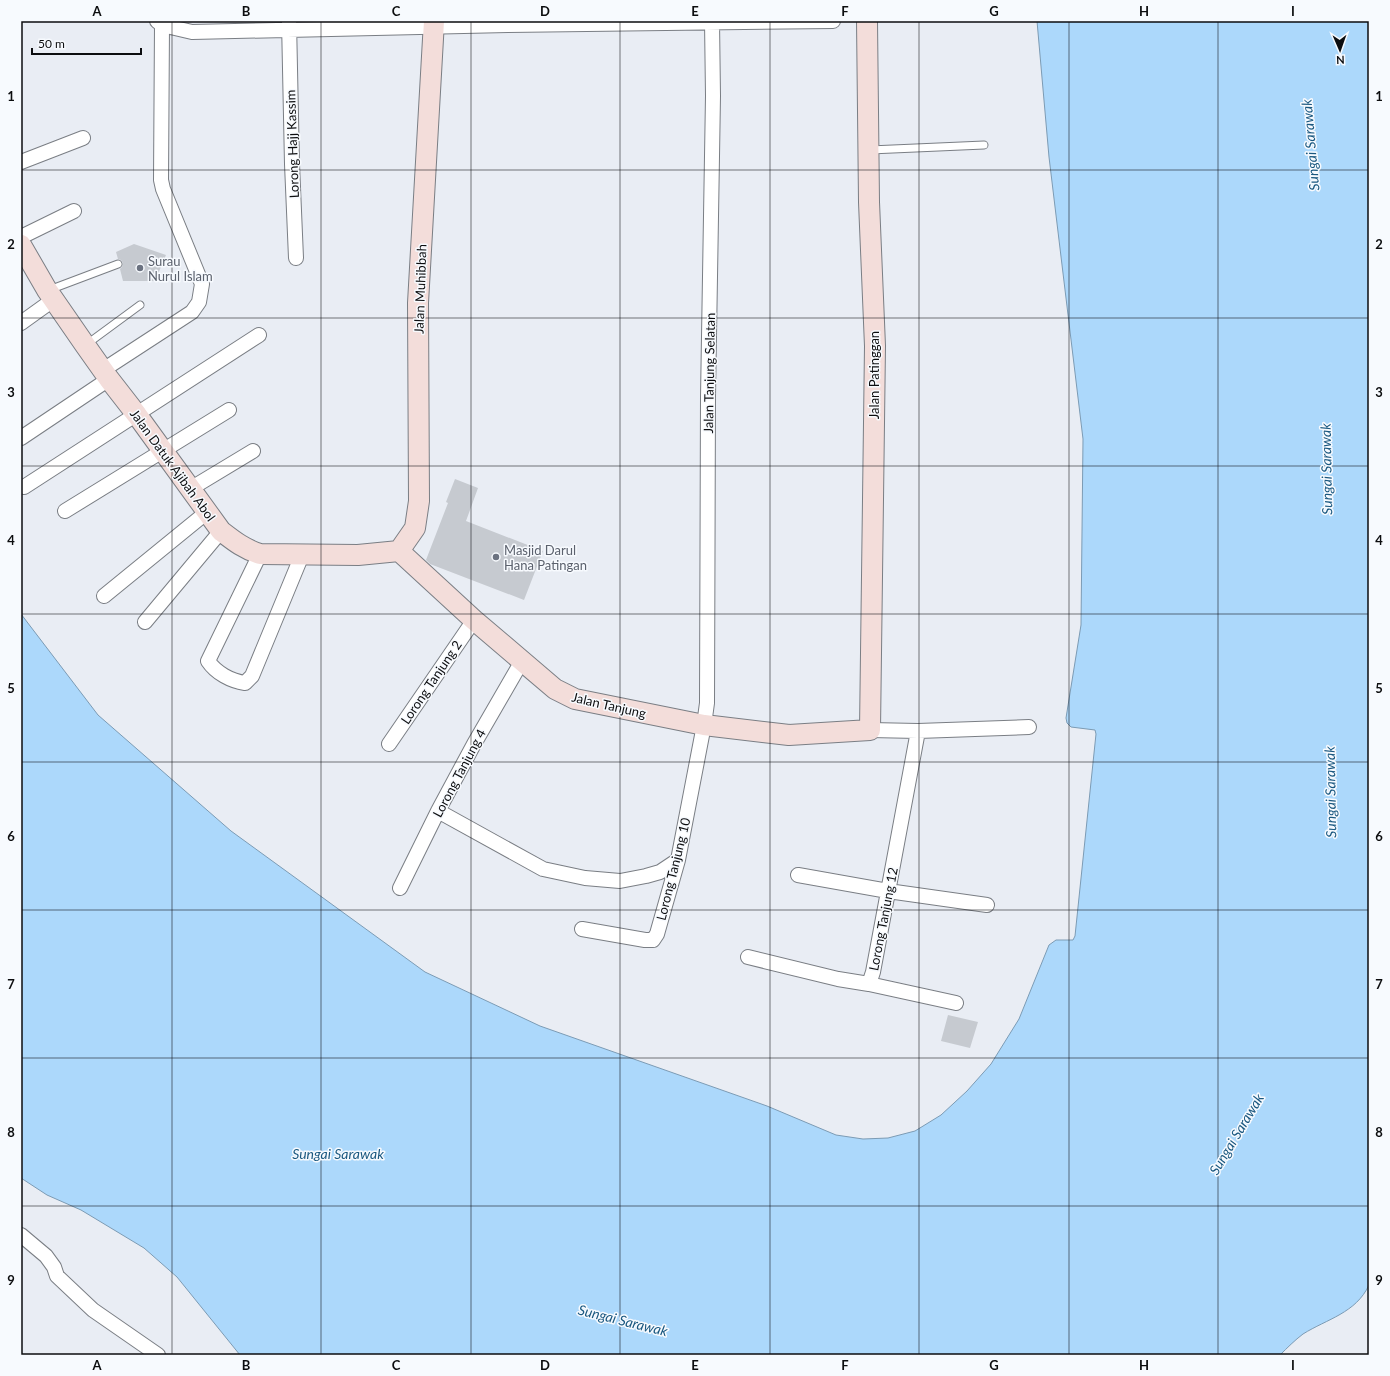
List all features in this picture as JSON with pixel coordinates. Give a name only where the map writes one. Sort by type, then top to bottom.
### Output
[{"type":"main road","name":"Jalan Patinggan","points":[[867,21],[867,150],[875,346],[870,730]]},
{"type":"main road","name":"Jalan Muhibbah","points":[[399,551],[415,528],[419,500],[418,304],[433,24]]},
{"type":"main road","name":"Jalan Datuk Ajibah Abol","points":[[21,245],[50,295],[85,346],[221,531],[238,545],[260,554],[358,556],[399,551]]},
{"type":"main road","name":"Jalan Tanjung","points":[[399,551],[474,620],[555,689],[575,699],[704,725],[789,735],[870,730]]},
{"type":"street","points":[[21,438],[192,312],[199,302],[202,284],[163,189],[161,180],[159,23],[192,32],[289,25],[833,21]]},
{"type":"street","name":"Jalan Tanjung Selatan","points":[[704,725],[707,704],[708,397],[713,96],[712,22]]},
{"type":"street","name":"Lorong Hajj Kassim","points":[[289,25],[296,258]]},
{"type":"street","points":[[21,162],[83,138]]},
{"type":"street","points":[[21,237],[74,210]]},
{"type":"street","points":[[21,323],[50,295]]},
{"type":"street","points":[[24,487],[259,335]]},
{"type":"street","points":[[65,511],[229,410]]},
{"type":"street","points":[[190,489],[253,451]]},
{"type":"street","points":[[104,596],[207,512]]},
{"type":"street","points":[[145,622],[221,531]]},
{"type":"street","points":[[260,554],[208,661],[213,668],[234,681],[245,683],[252,676],[302,555]]},
{"type":"street","name":"Lorong Tanjung 2","points":[[389,744],[474,620]]},
{"type":"street","name":"Lorong Tanjung 4","points":[[400,888],[438,811],[474,744],[522,661]]},
{"type":"street","name":"Lorong Tanjung 10","points":[[582,928],[646,940],[654,940],[678,860],[704,725]]},
{"type":"street","points":[[870,730],[918,731],[1029,727]]},
{"type":"street","name":"Lorong Tanjung 12","points":[[748,957],[838,979],[869,984],[873,972],[918,731]]},
{"type":"street","points":[[438,811],[543,869],[585,878],[620,881],[646,876],[660,872],[678,860]]},
{"type":"street","points":[[798,875],[888,891],[987,906]]},
{"type":"street","points":[[869,984],[956,1003]]},
{"type":"street","points":[[21,1235],[46,1256],[54,1267],[57,1276],[93,1310],[158,1355]]},
{"type":"lane","points":[[867,150],[984,144]]},
{"type":"lane","points":[[50,295],[118,264]]},
{"type":"lane","points":[[85,346],[140,305]]},
{"type":"water","name":"Sungai Sarawak","points":[[1037,21],[1369,21],[1369,1285],[1363,1295],[1349,1309],[1303,1334],[1280,1355],[240,1355],[177,1277],[144,1248],[81,1210],[47,1195],[21,1178],[21,614],[98,715],[231,831],[425,972],[540,1026],[767,1106],[836,1135],[863,1139],[888,1138],[915,1131],[941,1115],[967,1091],[991,1064],[1019,1019],[1049,945],[1056,940],[1073,940],[1075,936],[1096,734],[1095,730],[1071,727],[1067,723],[1066,718],[1081,625],[1083,439],[1049,157]]},
{"type":"building","name":"Surau Nurul Islam","points":[[134,244],[166,255],[155,281],[123,281],[120,269],[123,263],[118,259],[116,252]]},
{"type":"building","points":[[455,479],[478,488],[466,521],[543,551],[524,600],[430,564],[426,560],[448,503],[446,502]]},
{"type":"building","points":[[948,1015],[978,1022],[970,1048],[941,1041]]},
{"type":"place","name":"Surau Nurul Islam","points":[[140,268]]},
{"type":"place","name":"Masjid Darul Hana Patingan","points":[[496,557]]}]
